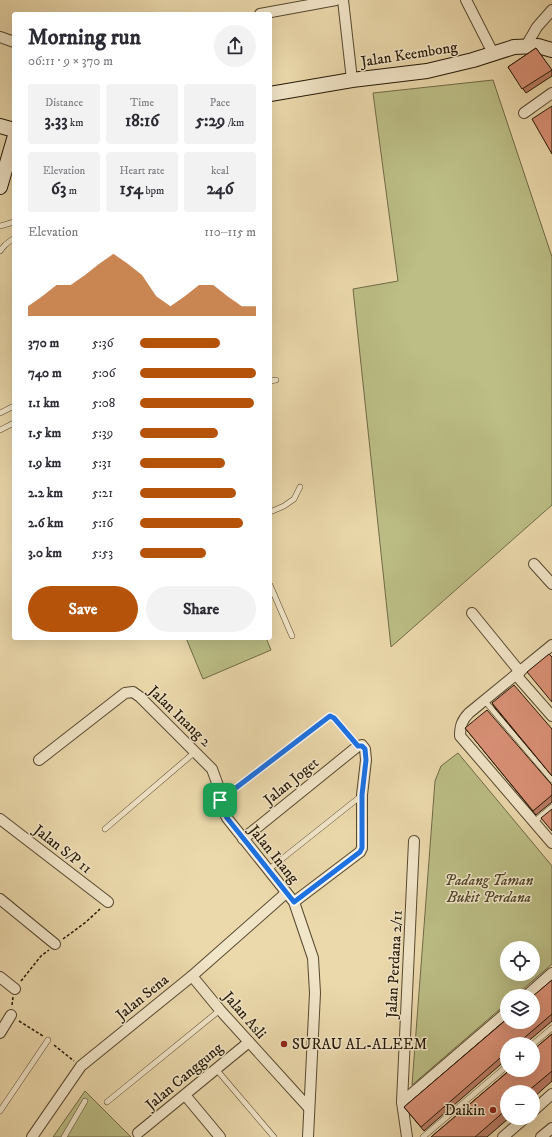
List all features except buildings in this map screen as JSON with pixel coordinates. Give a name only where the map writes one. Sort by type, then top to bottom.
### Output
[{"type":"street","points":[[271,12],[336,0]]},
{"type":"street","points":[[343,0],[352,80]]},
{"type":"street","points":[[466,0],[493,53]]},
{"type":"street","points":[[526,46],[537,27],[552,10]]},
{"type":"street","points":[[0,37],[12,41]]},
{"type":"street","name":"Jalan Keembong","points":[[272,94],[352,80],[428,71],[473,60],[514,47],[538,46],[552,50]]},
{"type":"street","points":[[524,113],[552,93]]},
{"type":"street","points":[[0,126],[12,129]]},
{"type":"street","points":[[0,187],[12,146]]},
{"type":"street","points":[[534,564],[552,584]]},
{"type":"street","points":[[472,613],[552,716]]},
{"type":"street","points":[[551,648],[469,713],[463,719],[460,727],[460,736],[552,843]]},
{"type":"street","name":"Jalan Inang 2","points":[[39,760],[125,693],[133,692],[140,697],[212,768],[220,791],[221,803]]},
{"type":"street","points":[[294,902],[360,852],[362,848],[362,795],[366,760],[365,749],[362,746],[358,746]]},
{"type":"street","name":"Jalan Joget","points":[[243,839],[358,746]]},
{"type":"street","name":"Jalan Inang","points":[[221,803],[227,818],[294,902],[313,958],[315,993],[308,1137]]},
{"type":"street","name":"Jalan S/P 11","points":[[0,819],[108,902]]},
{"type":"street","name":"Jalan Perdana 2/11","points":[[406,1137],[402,1102],[414,841]]},
{"type":"street","name":"Jalan Sena","points":[[32,1137],[81,1066],[192,976],[286,893]]},
{"type":"street","points":[[0,898],[55,944]]},
{"type":"street","points":[[534,989],[552,973]]},
{"type":"street","name":"Jalan Asli","points":[[192,976],[220,1010],[309,1108]]},
{"type":"street","points":[[0,977],[15,989]]},
{"type":"street","points":[[0,1033],[11,1015]]},
{"type":"street","points":[[402,1102],[500,1018]]},
{"type":"street","name":"Jalan Canggung","points":[[138,1133],[249,1042]]},
{"type":"street","points":[[540,1105],[552,1094]]},
{"type":"street","points":[[184,1095],[220,1137]]},
{"type":"street","points":[[503,1137],[517,1125]]},
{"type":"street","points":[[542,1137],[552,1128]]},
{"type":"lane","points":[[0,226],[12,223]]},
{"type":"lane","points":[[0,250],[12,240]]},
{"type":"lane","points":[[272,381],[276,380]]},
{"type":"lane","points":[[0,413],[12,407]]},
{"type":"lane","points":[[0,430],[12,424]]},
{"type":"lane","points":[[272,511],[284,506],[294,499],[300,487]]},
{"type":"lane","points":[[272,590],[292,636]]},
{"type":"lane","points":[[484,700],[552,780]]},
{"type":"lane","points":[[221,803],[330,716],[334,718],[358,746]]},
{"type":"lane","points":[[106,829],[196,752]]},
{"type":"lane","points":[[268,870],[362,795]]},
{"type":"lane","points":[[534,822],[552,807]]},
{"type":"lane","points":[[107,1102],[220,1010]]},
{"type":"lane","points":[[540,1038],[552,1028]]},
{"type":"lane","points":[[0,1111],[48,1040]]},
{"type":"lane","points":[[216,1069],[274,1137]]},
{"type":"lane","points":[[423,1137],[500,1072]]},
{"type":"lane","points":[[64,1137],[86,1101]]},
{"type":"path","points":[[11,1015],[15,989],[36,962],[55,944],[86,922],[108,902]]},
{"type":"green space","points":[[493,80],[552,257],[552,505],[391,647],[353,289],[398,281],[373,93]]},
{"type":"green space","points":[[187,640],[267,640],[271,650],[203,679]]},
{"type":"green space","name":"Padang Taman Bukit Perdana","points":[[458,753],[552,866],[552,964],[540,974],[540,941],[500,941],[500,981],[532,981],[523,989],[500,989],[500,1009],[412,1085],[435,781],[441,766]]},
{"type":"green space","points":[[85,1091],[131,1137],[53,1137]]},
{"type":"place","name":"SURAU AL-ALEEM","points":[[284,1044]]},
{"type":"place","name":"Daikin","points":[[493,1110]]},
{"type":"route","points":[[330,716],[334,718],[358,746],[362,746],[365,749],[366,760],[362,795],[362,848],[360,852],[294,902],[227,818],[220,800],[330,716]]}]
